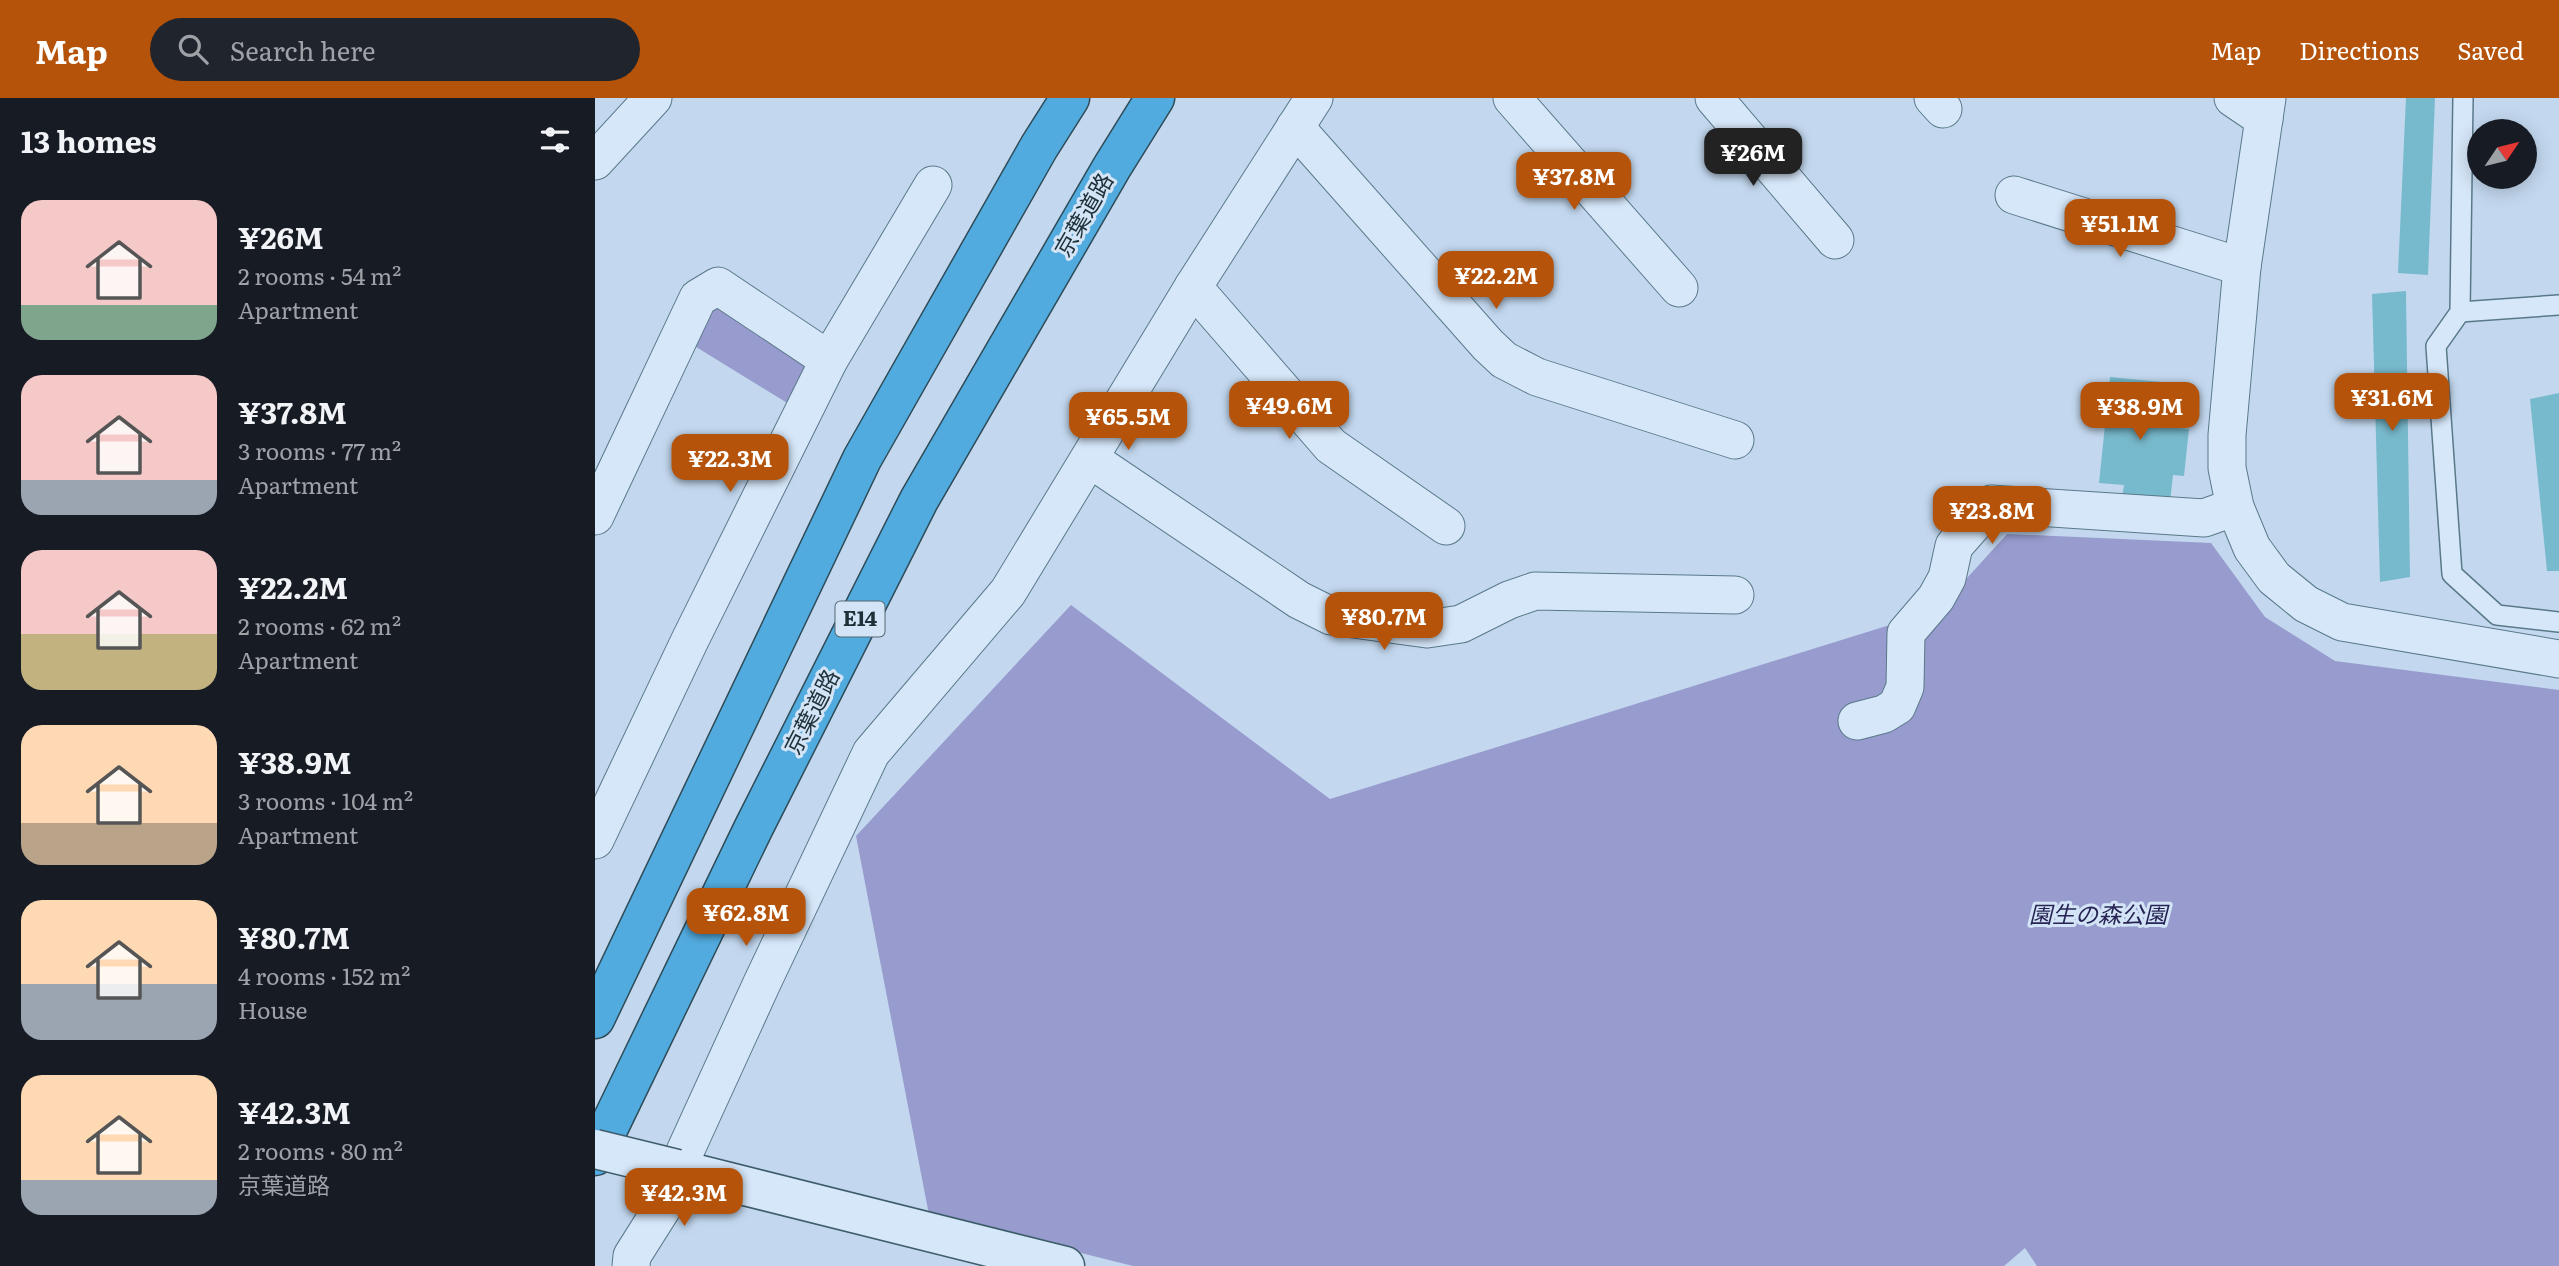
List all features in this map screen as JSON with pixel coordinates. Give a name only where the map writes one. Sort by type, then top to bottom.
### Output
[{"type":"highway","points":[[595,1019],[862,459],[1039,147],[1070,98]]},
{"type":"highway","name":"京葉道路","points":[[595,1156],[753,829],[919,500],[1111,167],[1156,98]]},
{"type":"street","points":[[595,161],[653,98]]},
{"type":"street","points":[[1512,98],[1679,288]]},
{"type":"street","points":[[1714,98],[1835,240]]},
{"type":"street","points":[[2233,98],[2266,109],[2242,267],[2227,435],[2227,468],[2235,507],[2252,548],[2274,578],[2307,604],[2342,622],[2559,659]]},
{"type":"street","points":[[631,1266],[632,1256],[681,1171],[871,753],[1008,592],[1193,287],[1304,112],[1488,345],[1504,359],[1537,377],[1735,440]]},
{"type":"street","points":[[595,840],[689,640],[829,360],[933,185]]},
{"type":"street","points":[[2014,195],[2242,267]]},
{"type":"street","points":[[595,516],[698,298],[718,286],[829,360]]},
{"type":"street","points":[[1193,287],[1331,446],[1446,526]]},
{"type":"street","points":[[1090,459],[1299,600],[1331,616],[1427,629],[1461,624],[1509,600],[1535,591],[1735,595]]},
{"type":"street","points":[[1857,721],[1884,714],[1897,706],[1905,688],[1906,633],[1936,598],[1947,578],[1954,545],[1991,504],[2204,518],[2235,507]]},
{"type":"street","points":[[595,1149],[1065,1266]]},
{"type":"lane","points":[[2463,98],[2460,312],[2436,346],[2452,574],[2497,615],[2559,622]]},
{"type":"lane","points":[[2460,312],[2559,305]]},
{"type":"green space","points":[[711,304],[812,365],[789,404],[688,342]]},
{"type":"green space","name":"園生の森公園","points":[[2007,534],[2211,543],[2265,617],[2335,661],[2559,690],[2559,1266],[2037,1266],[2025,1248],[2004,1266],[1133,1266],[929,1215],[856,836],[1071,605],[1330,799],[1938,610]]},
{"type":"building","points":[[2406,98],[2435,98],[2428,275],[2398,273]]},
{"type":"building","points":[[2406,291],[2410,577],[2380,582],[2372,294]]},
{"type":"building","points":[[2110,377],[2161,382],[2157,426],[2189,429],[2184,476],[2173,475],[2170,502],[2122,497],[2124,485],[2099,483]]},
{"type":"building","points":[[2559,393],[2559,571],[2547,571],[2530,399]]}]
